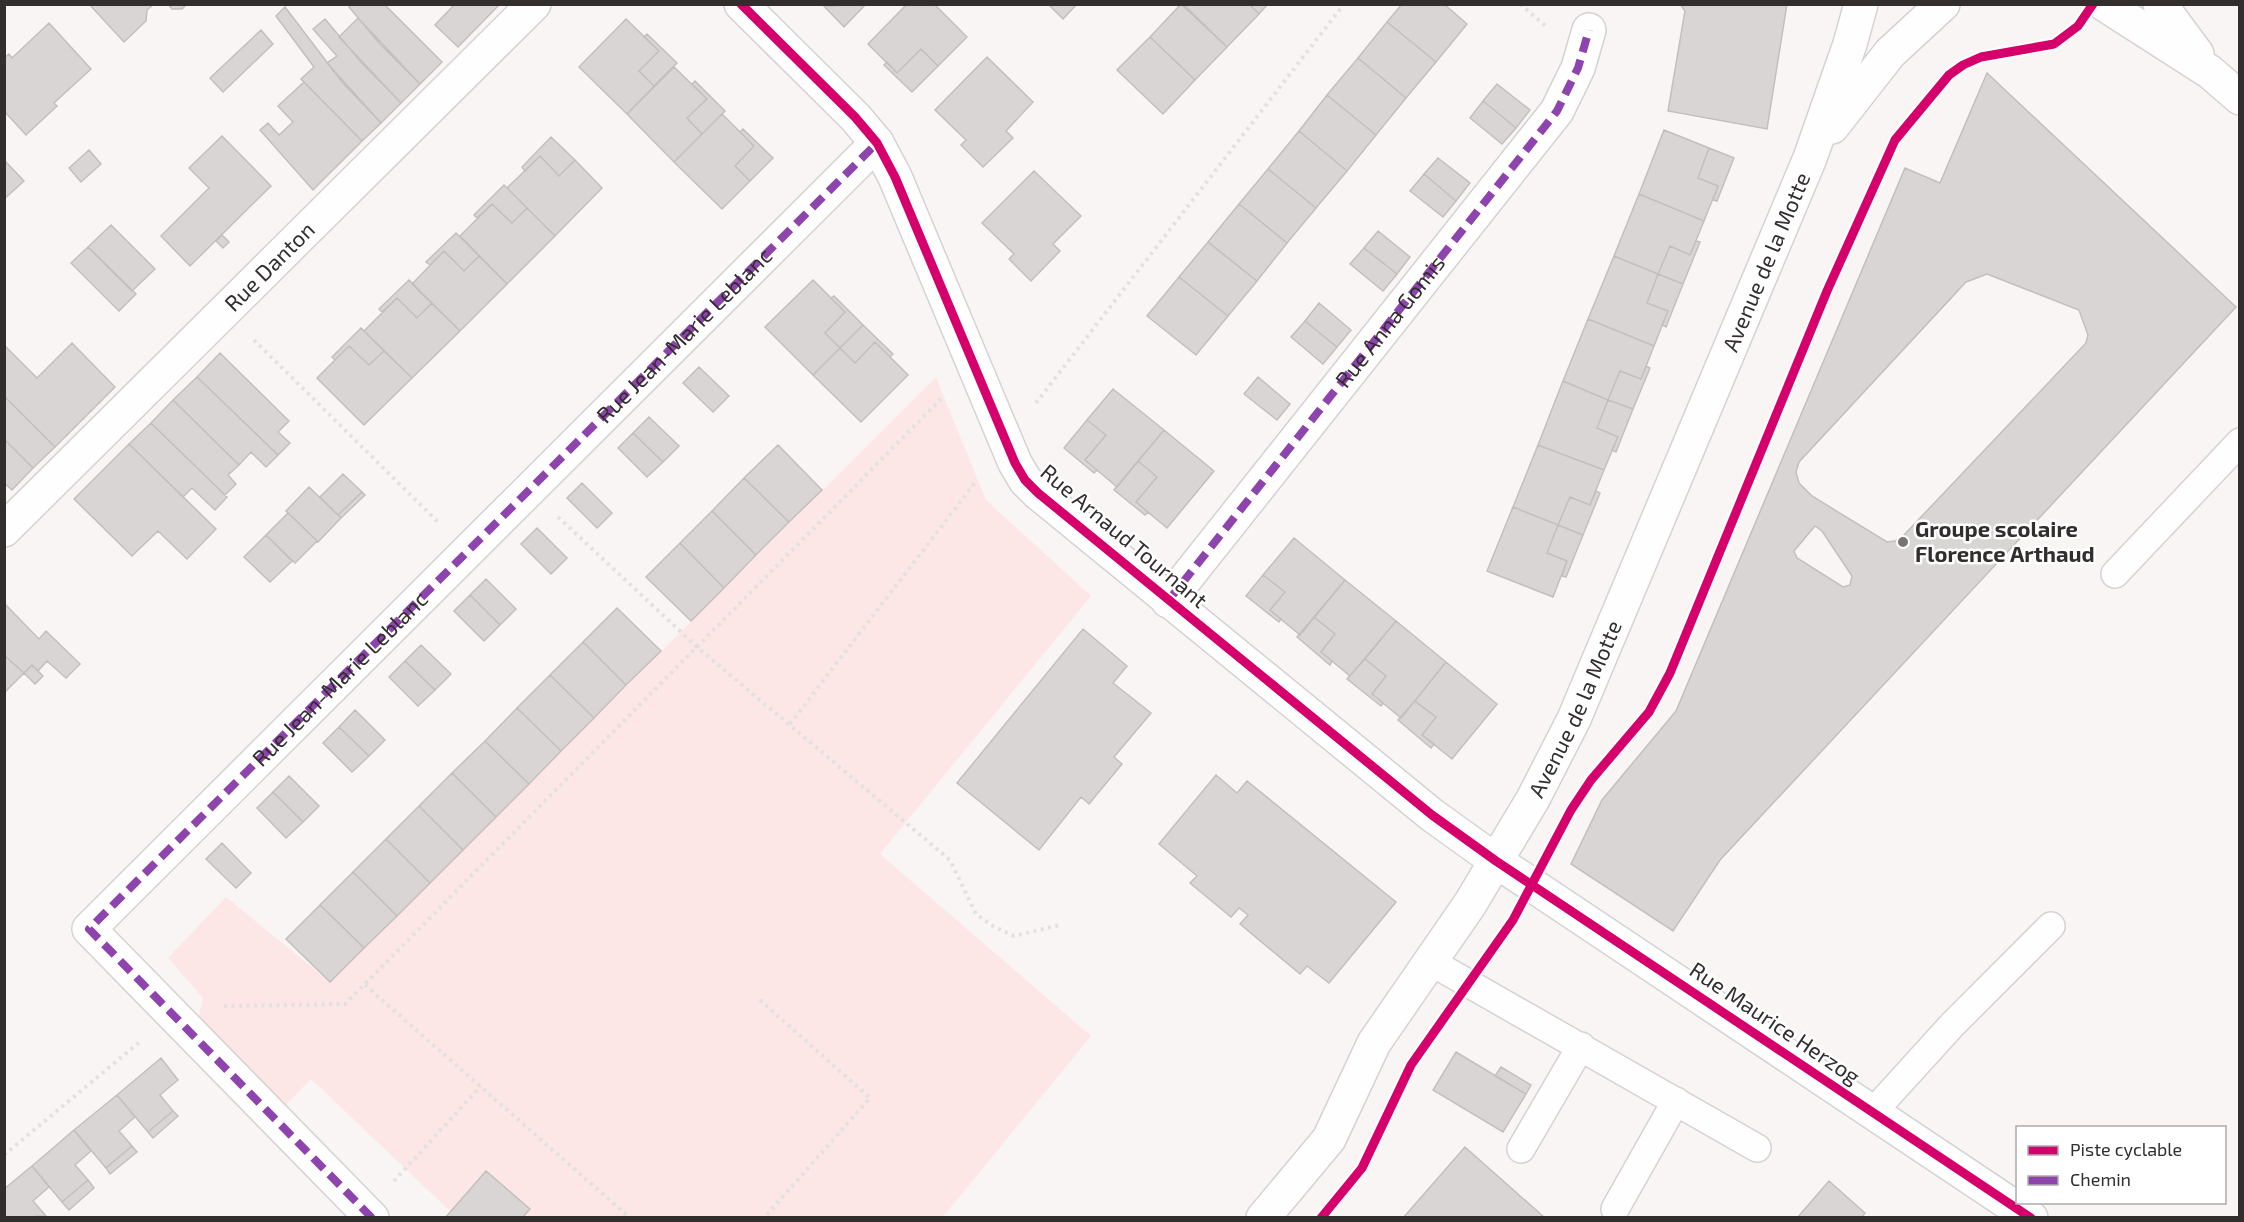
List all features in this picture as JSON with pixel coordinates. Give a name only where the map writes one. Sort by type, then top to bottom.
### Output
[{"type":"street","name":"Rue Danton","points":[[4,530],[534,4]]},
{"type":"street","name":"Rue Arnaud Tournant","points":[[741,4],[855,117],[877,143],[895,177],[1006,442],[1025,480],[1168,601],[1432,814],[1496,861]]},
{"type":"street","name":"Avenue de la Motte","points":[[1263,1218],[1329,1139],[1374,1043],[1431,962],[1496,861],[1533,799],[1578,711],[1810,158],[1850,44],[1861,4]]},
{"type":"street","name":"Avenue de la Motte","points":[[1810,158],[1870,75],[1915,28],[1943,4]]},
{"type":"street","points":[[2104,4],[2210,72],[2240,98]]},
{"type":"street","points":[[2160,4],[2210,72]]},
{"type":"street","name":"Rue Anna Gomis","points":[[1168,601],[1557,111],[1575,75],[1589,30]]},
{"type":"street","name":"Rue Jean-Marie Leblanc","points":[[369,1215],[88,929],[877,143]]},
{"type":"street","name":"Rue Maurice Herzog","points":[[1496,861],[2031,1218]]},
{"type":"lane","points":[[2115,574],[2240,442]]},
{"type":"lane","points":[[1873,1113],[1953,1024],[2051,926]]},
{"type":"lane","points":[[1431,962],[1757,1148]]},
{"type":"lane","points":[[1521,1149],[1581,1046]]},
{"type":"lane","points":[[1616,1209],[1676,1101]]},
{"type":"path","points":[[790,724],[1344,4]]},
{"type":"path","points":[[225,312],[467,552]]},
{"type":"path","points":[[4,1155],[173,1015],[205,1007],[345,1004],[975,365]]},
{"type":"path","points":[[530,490],[697,647],[950,860],[976,914],[1014,936],[1060,925]]},
{"type":"path","points":[[365,985],[630,1218]]},
{"type":"path","points":[[760,1000],[870,1098],[764,1218]]},
{"type":"path","points":[[369,1215],[481,1086]]},
{"type":"shaded area","points":[[936,377],[986,500],[1091,596],[880,854],[1091,1036],[943,1217],[445,1217],[450,1211],[311,1079],[283,1108],[198,1019],[203,998],[168,958],[226,897],[330,982]]},
{"type":"building","points":[[89,4],[154,4],[147,10],[146,21],[124,42]]},
{"type":"building","points":[[168,4],[187,4],[182,9],[172,9]]},
{"type":"building","points":[[351,4],[384,4],[442,62],[420,84],[380,44],[349,7]]},
{"type":"building","points":[[455,4],[500,4],[458,47],[435,25]]},
{"type":"building","points":[[822,4],[830,6],[866,4],[844,27]]},
{"type":"building","points":[[907,4],[934,4],[967,37],[938,66],[921,49],[897,73],[868,44]]},
{"type":"building","points":[[1048,4],[1077,4],[1063,19]]},
{"type":"building","points":[[1181,4],[1227,47],[1195,80],[1150,37]]},
{"type":"building","points":[[1183,4],[1249,4],[1259,14],[1227,47]]},
{"type":"building","points":[[1249,4],[1268,4],[1259,14]]},
{"type":"building","points":[[1402,4],[1444,4],[1467,24],[1436,62],[1387,22]]},
{"type":"building","points":[[1680,4],[1787,4],[1767,129],[1668,111],[1685,11]]},
{"type":"building","points":[[285,7],[342,82],[381,123],[362,141],[301,79],[314,67],[276,16]]},
{"type":"building","points":[[358,18],[420,84],[401,103],[339,37]]},
{"type":"building","points":[[325,19],[361,62],[401,103],[381,123],[327,63],[337,56],[313,29]]},
{"type":"building","points":[[626,19],[659,51],[639,71],[654,86],[627,114],[579,67]]},
{"type":"building","points":[[1387,22],[1436,62],[1406,98],[1358,58]]},
{"type":"building","points":[[49,23],[91,69],[54,103],[57,106],[26,135],[4,111],[4,58],[9,54],[12,58]]},
{"type":"building","points":[[261,30],[273,44],[223,92],[210,78]]},
{"type":"building","points":[[647,34],[677,63],[654,86],[639,71],[659,51],[644,37]]},
{"type":"building","points":[[1150,37],[1195,80],[1163,114],[1117,70]]},
{"type":"building","points":[[921,49],[938,66],[912,92],[884,65],[887,62],[897,73]]},
{"type":"building","points":[[987,57],[1033,102],[1006,131],[1013,138],[983,167],[961,145],[966,140],[935,110]]},
{"type":"building","points":[[1358,58],[1406,98],[1376,135],[1327,95]]},
{"type":"building","points":[[674,67],[707,99],[687,118],[702,134],[674,162],[627,114]]},
{"type":"building","points":[[1987,73],[2236,307],[1720,860],[1673,931],[1571,864],[1602,800],[1676,711],[1905,168],[1940,183]],"holes":[[[1987,274],[2079,310],[2088,335],[2086,343],[1904,535],[1895,541],[1887,542],[1812,496],[1799,483],[1796,472],[1799,462],[1966,282]],[[1815,526],[1822,531],[1852,576],[1850,585],[1843,587],[1797,558],[1794,551]]]},
{"type":"building","points":[[695,81],[725,111],[702,134],[687,118],[707,99],[692,84]]},
{"type":"building","points":[[304,82],[362,141],[313,190],[260,130],[268,123],[279,135],[293,122],[278,106]]},
{"type":"building","points":[[1497,84],[1530,110],[1516,128],[1483,101]]},
{"type":"building","points":[[1327,95],[1376,135],[1347,171],[1299,131]]},
{"type":"building","points":[[1483,101],[1516,128],[1502,144],[1470,118]]},
{"type":"building","points":[[722,114],[754,146],[735,166],[750,181],[722,209],[674,162]]},
{"type":"building","points":[[743,129],[773,158],[750,181],[735,166],[754,146],[740,132]]},
{"type":"building","points":[[1664,130],[1709,148],[1698,178],[1718,186],[1704,221],[1639,194]]},
{"type":"building","points":[[1299,131],[1347,171],[1316,208],[1268,169]]},
{"type":"building","points":[[222,136],[271,186],[190,266],[161,236],[209,188],[189,168]]},
{"type":"building","points":[[551,137],[575,160],[559,176],[540,156],[525,171],[522,167]]},
{"type":"building","points":[[1709,148],[1734,158],[1717,201],[1713,200],[1718,186],[1698,178]]},
{"type":"building","points":[[89,150],[101,164],[81,182],[69,168]]},
{"type":"building","points":[[540,156],[559,176],[575,160],[602,188],[555,236],[507,188]]},
{"type":"building","points":[[1438,158],[1470,183],[1456,201],[1424,174]]},
{"type":"building","points":[[4,160],[24,181],[4,199]]},
{"type":"building","points":[[1268,169],[1316,208],[1287,243],[1239,204]]},
{"type":"building","points":[[1034,171],[1081,216],[1053,244],[1060,251],[1031,281],[1009,259],[1014,254],[982,223]]},
{"type":"building","points":[[1424,174],[1456,201],[1443,217],[1410,191]]},
{"type":"building","points":[[504,185],[527,208],[512,223],[492,204],[477,218],[474,215]]},
{"type":"building","points":[[1639,194],[1704,221],[1690,255],[1670,246],[1658,274],[1614,256]]},
{"type":"building","points":[[492,204],[512,223],[527,208],[555,236],[507,284],[460,236]]},
{"type":"building","points":[[1239,204],[1287,243],[1257,281],[1208,242]]},
{"type":"building","points":[[111,225],[155,269],[132,291],[88,247]]},
{"type":"building","points":[[1378,231],[1410,257],[1397,274],[1364,248]]},
{"type":"building","points":[[456,233],[479,256],[464,271],[444,251],[430,265],[426,262]]},
{"type":"building","points":[[222,235],[229,242],[223,248],[216,241]]},
{"type":"building","points":[[1696,241],[1700,242],[1683,284],[1658,274],[1670,246],[1690,255]]},
{"type":"building","points":[[1208,242],[1257,281],[1228,316],[1179,277]]},
{"type":"building","points":[[88,247],[136,294],[119,311],[71,263]]},
{"type":"building","points":[[1364,248],[1397,274],[1383,291],[1350,264]]},
{"type":"building","points":[[444,251],[464,271],[479,256],[507,284],[460,331],[412,284]]},
{"type":"building","points":[[1614,256],[1658,274],[1647,303],[1668,311],[1654,346],[1588,319]]},
{"type":"building","points":[[1658,274],[1683,284],[1666,327],[1662,325],[1668,311],[1647,303]]},
{"type":"building","points":[[1179,277],[1228,316],[1196,355],[1147,316]]},
{"type":"building","points":[[409,280],[432,303],[417,318],[397,298],[382,312],[379,309]]},
{"type":"building","points":[[813,280],[845,312],[825,333],[840,348],[813,375],[765,327]]},
{"type":"building","points":[[834,296],[863,325],[840,348],[825,333],[845,312],[831,298]]},
{"type":"building","points":[[397,298],[417,318],[432,303],[460,331],[412,378],[364,331]]},
{"type":"building","points":[[1319,303],[1351,330],[1337,347],[1305,321]]},
{"type":"building","points":[[1588,319],[1654,346],[1641,379],[1620,371],[1608,400],[1563,381]]},
{"type":"building","points":[[1305,321],[1337,347],[1323,364],[1291,337]]},
{"type":"building","points":[[863,325],[893,354],[890,357],[875,342],[855,363],[840,348]]},
{"type":"building","points":[[361,328],[384,351],[369,365],[349,346],[335,360],[332,357]]},
{"type":"building","points":[[875,342],[908,375],[861,422],[813,375],[840,348],[855,363]]},
{"type":"building","points":[[72,343],[115,387],[55,447],[4,396],[4,345],[37,378]]},
{"type":"building","points":[[349,346],[369,365],[384,351],[412,378],[364,425],[317,378]]},
{"type":"building","points":[[220,353],[289,421],[278,432],[290,443],[278,455],[197,377]]},
{"type":"building","points":[[1646,366],[1650,368],[1633,409],[1608,400],[1620,371],[1641,379]]},
{"type":"building","points":[[699,367],[729,396],[713,412],[683,383]]},
{"type":"building","points":[[197,377],[278,455],[266,467],[251,452],[239,465],[173,400]]},
{"type":"building","points":[[1258,377],[1290,404],[1277,420],[1244,394]]},
{"type":"building","points":[[1563,381],[1608,400],[1597,428],[1618,437],[1604,470],[1538,445]]},
{"type":"building","points":[[1113,389],[1164,430],[1117,487],[1085,460],[1106,435],[1087,420]]},
{"type":"building","points":[[4,396],[55,447],[33,468],[4,439]]},
{"type":"building","points":[[173,400],[239,465],[228,475],[236,484],[225,495],[151,423]]},
{"type":"building","points":[[1608,400],[1633,409],[1616,452],[1612,450],[1618,437],[1597,428]]},
{"type":"building","points":[[649,417],[679,446],[663,462],[633,433]]},
{"type":"building","points":[[1087,420],[1106,435],[1085,460],[1097,470],[1094,473],[1064,448]]},
{"type":"building","points":[[151,423],[227,497],[215,510],[192,488],[183,497],[129,444]]},
{"type":"building","points":[[1164,430],[1214,471],[1167,528],[1136,502],[1157,477],[1138,461]]},
{"type":"building","points":[[633,433],[663,462],[647,477],[618,448]]},
{"type":"building","points":[[4,439],[33,468],[12,490],[4,483]]},
{"type":"building","points":[[129,444],[216,529],[187,559],[158,531],[132,556],[74,499]]},
{"type":"building","points":[[778,445],[822,490],[789,522],[744,478]]},
{"type":"building","points":[[1538,445],[1604,470],[1590,505],[1570,497],[1558,525],[1513,507]]},
{"type":"building","points":[[1138,461],[1157,477],[1136,502],[1148,512],[1145,515],[1114,490]]},
{"type":"building","points":[[343,474],[362,492],[338,515],[320,497]]},
{"type":"building","points":[[744,478],[789,522],[756,555],[712,511]]},
{"type":"building","points":[[582,483],[612,513],[597,528],[567,498]]},
{"type":"building","points":[[309,487],[341,518],[318,542],[286,511]]},
{"type":"building","points":[[1596,491],[1600,493],[1583,535],[1558,525],[1570,497],[1590,505]]},
{"type":"building","points":[[362,492],[365,495],[341,518],[338,515]]},
{"type":"building","points":[[1513,507],[1558,525],[1547,553],[1567,561],[1553,597],[1487,571]]},
{"type":"building","points":[[712,511],[756,555],[724,588],[680,543]]},
{"type":"building","points":[[288,513],[317,541],[295,563],[266,535]]},
{"type":"building","points":[[1558,525],[1583,535],[1566,577],[1562,576],[1567,561],[1547,553]]},
{"type":"building","points":[[537,528],[567,558],[551,574],[521,544]]},
{"type":"building","points":[[266,535],[292,561],[270,582],[244,557]]},
{"type":"building","points":[[1294,538],[1345,580],[1300,635],[1270,610],[1285,592],[1263,575]]},
{"type":"building","points":[[680,543],[724,588],[691,621],[646,577]]},
{"type":"building","points":[[1263,575],[1285,592],[1270,610],[1281,619],[1279,622],[1246,596]]},
{"type":"building","points":[[486,579],[516,609],[500,625],[470,595]]},
{"type":"building","points":[[1345,580],[1396,621],[1350,676],[1321,652],[1335,634],[1314,617]]},
{"type":"building","points":[[470,595],[500,625],[484,641],[454,611]]},
{"type":"building","points":[[4,603],[39,639],[46,631],[80,664],[66,678],[47,661],[38,671],[32,665],[24,673],[4,655]]},
{"type":"building","points":[[617,608],[661,651],[626,685],[583,642]]},
{"type":"building","points":[[1314,617],[1335,634],[1321,652],[1332,661],[1330,665],[1297,637]]},
{"type":"building","points":[[1396,621],[1446,662],[1401,718],[1372,694],[1386,676],[1365,659]]},
{"type":"building","points":[[1083,629],[1127,666],[1113,683],[1151,713],[1114,757],[1122,764],[1089,804],[1081,797],[1039,850],[957,783]]},
{"type":"building","points":[[583,642],[626,685],[594,718],[550,675]]},
{"type":"building","points":[[421,645],[451,674],[435,690],[405,661]]},
{"type":"building","points":[[4,655],[24,673],[4,693]]},
{"type":"building","points":[[1365,659],[1386,676],[1372,694],[1383,703],[1381,706],[1347,679]]},
{"type":"building","points":[[405,661],[435,690],[418,706],[389,677]]},
{"type":"building","points":[[1446,662],[1497,704],[1452,759],[1422,735],[1436,717],[1415,701]]},
{"type":"building","points":[[32,665],[43,676],[35,684],[24,673]]},
{"type":"building","points":[[550,675],[594,718],[561,751],[517,708]]},
{"type":"building","points":[[1415,701],[1436,717],[1422,735],[1434,744],[1431,748],[1398,720]]},
{"type":"building","points":[[517,708],[561,751],[529,784],[485,741]]},
{"type":"building","points":[[355,710],[385,740],[369,756],[339,727]]},
{"type":"building","points":[[339,727],[369,756],[352,772],[323,743]]},
{"type":"building","points":[[485,741],[529,784],[496,817],[452,773]]},
{"type":"building","points":[[452,773],[496,817],[463,850],[419,806]]},
{"type":"building","points":[[1216,775],[1237,793],[1247,781],[1396,902],[1329,983],[1307,966],[1300,974],[1240,924],[1248,915],[1239,908],[1231,917],[1190,883],[1197,876],[1159,844]]},
{"type":"building","points":[[289,776],[319,806],[303,822],[273,792]]},
{"type":"building","points":[[273,792],[303,822],[286,838],[257,808]]},
{"type":"building","points":[[419,806],[463,850],[430,883],[386,839]]},
{"type":"building","points":[[386,839],[430,883],[397,916],[353,872]]},
{"type":"building","points":[[222,843],[251,873],[236,888],[206,859]]},
{"type":"building","points":[[353,872],[397,916],[364,948],[320,905]]},
{"type":"building","points":[[320,905],[364,948],[330,982],[286,939]]},
{"type":"building","points":[[1456,1052],[1526,1094],[1503,1132],[1433,1090]]},
{"type":"building","points":[[161,1058],[178,1080],[160,1095],[173,1111],[148,1132],[117,1095]]},
{"type":"building","points":[[1501,1067],[1531,1085],[1526,1094],[1495,1076]]},
{"type":"building","points":[[117,1095],[135,1117],[119,1131],[132,1146],[106,1168],[74,1130]]},
{"type":"building","points":[[173,1111],[178,1116],[153,1138],[148,1132]]},
{"type":"building","points":[[74,1130],[91,1151],[75,1165],[88,1180],[62,1202],[32,1166]]},
{"type":"building","points":[[132,1146],[137,1152],[110,1174],[106,1168]]},
{"type":"building","points":[[1465,1147],[1545,1218],[1403,1218]]},
{"type":"building","points":[[32,1166],[49,1187],[33,1201],[46,1216],[4,1218],[4,1189]]},
{"type":"building","points":[[486,1171],[530,1209],[522,1218],[445,1218]]},
{"type":"building","points":[[88,1180],[94,1188],[69,1210],[62,1202]]},
{"type":"building","points":[[1829,1181],[1865,1213],[1861,1218],[1797,1218]]},
{"type":"marked path","points":[[1168,601],[1557,111],[1578,68],[1589,30]]},
{"type":"marked path","points":[[372,1218],[89,929],[877,143]]},
{"type":"cycle path","points":[[741,4],[855,117],[877,143],[895,177],[1015,463],[1025,480],[1038,493],[1432,815],[1496,861],[2031,1218]]},
{"type":"cycle path","points":[[1321,1218],[1362,1168],[1411,1065],[1513,920],[1571,810],[1591,780],[1649,712],[1670,673],[1827,291],[1895,140],[1949,75],[1963,65],[1981,57],[2054,44],[2078,26],[2093,4]]},
{"type":"place","name":"Groupe scolaire Florence Arthaud","points":[[1903,542]]}]
